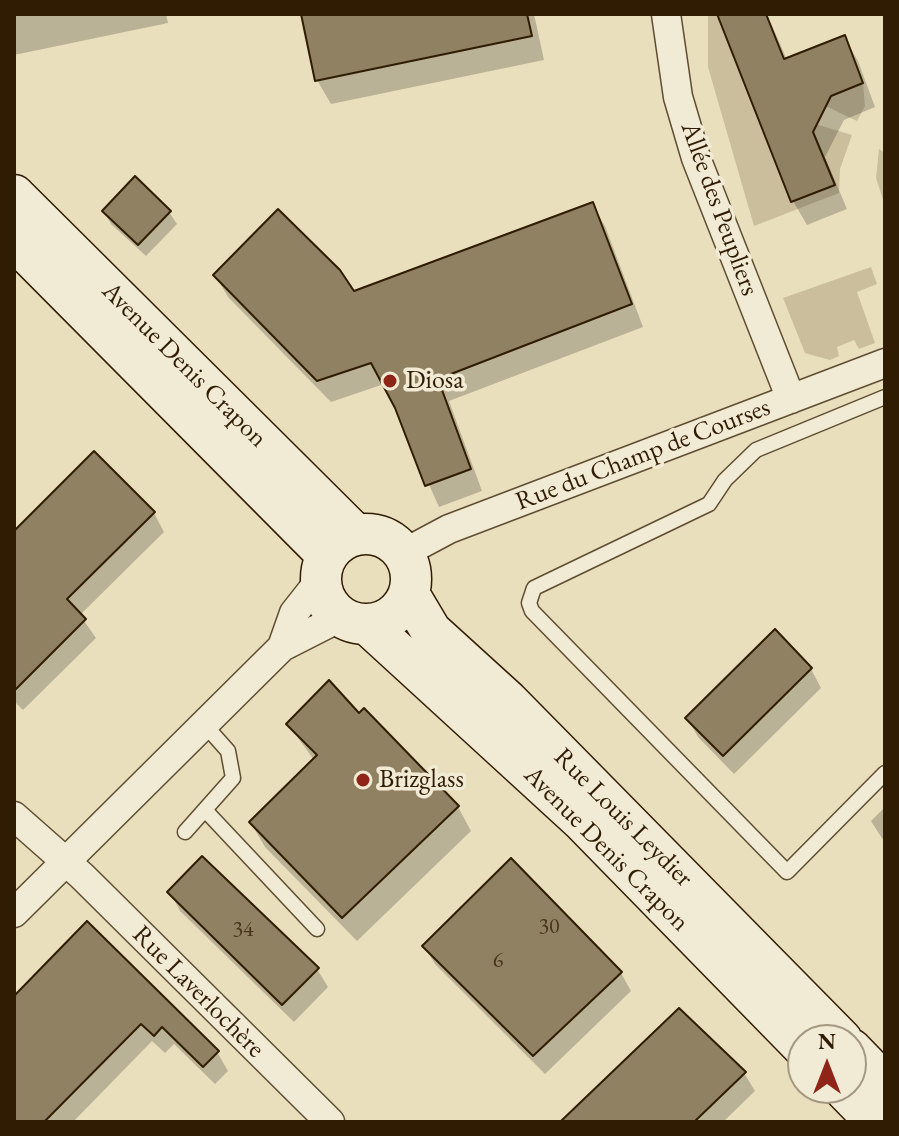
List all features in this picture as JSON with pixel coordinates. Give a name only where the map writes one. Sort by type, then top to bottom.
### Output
[{"type":"main road","name":"Avenue Denis Crapon","points":[[14,195],[334,556]]},
{"type":"main road","name":"Avenue Denis Crapon","points":[[14,240],[334,556]]},
{"type":"main road","points":[[382,536],[404,553],[412,580],[409,594],[399,610],[385,620],[354,621],[326,601],[334,556],[382,536]]},
{"type":"main road","name":"Rue Louis Leydier","points":[[409,594],[437,637],[508,701],[826,1024]]},
{"type":"main road","name":"Avenue Denis Crapon","points":[[354,621],[582,821],[787,1031]]},
{"type":"main road","points":[[867,1065],[885,1084]]},
{"type":"main road","points":[[859,1104],[876,1122]]},
{"type":"street","name":"Allée des Peupliers","points":[[666,14],[678,97],[696,158],[791,399]]},
{"type":"street","name":"Rue du Champ de Courses","points":[[404,553],[449,529],[885,363]]},
{"type":"street","points":[[282,647],[294,613],[334,556]]},
{"type":"street","points":[[14,913],[282,647],[354,621]]},
{"type":"street","name":"Rue Laverlochère","points":[[14,816],[67,862],[330,1122]]},
{"type":"lane","points":[[885,397],[756,450],[725,480],[709,504],[534,588],[529,603],[532,611],[787,872],[885,773]]},
{"type":"lane","points":[[185,832],[233,778],[228,751],[204,724]]},
{"type":"lane","points":[[205,810],[317,929]]},
{"type":"shaded area","points":[[708,14],[719,14],[791,202],[835,185],[809,122],[852,135],[840,169],[839,193],[754,226],[708,67]]},
{"type":"shaded area","points":[[863,83],[865,106],[857,121],[817,102]]},
{"type":"shaded area","points":[[879,149],[885,153],[885,206],[876,178]]},
{"type":"shaded area","points":[[871,267],[877,284],[857,292],[875,343],[859,349],[854,340],[837,347],[839,356],[830,360],[805,353],[783,298]]},
{"type":"building","points":[[301,14],[527,14],[532,36],[315,81]]},
{"type":"building","points":[[717,14],[766,14],[784,59],[845,35],[863,83],[831,96],[813,132],[835,185],[791,202]]},
{"type":"building","points":[[135,176],[171,211],[138,245],[102,211]]},
{"type":"building","points":[[593,202],[632,304],[438,379],[471,469],[425,486],[395,408],[371,363],[317,381],[213,275],[278,209],[340,270],[354,291]]},
{"type":"building","points":[[94,451],[155,512],[67,599],[86,619],[14,691],[14,531]]},
{"type":"building","points":[[775,629],[812,668],[723,756],[685,718]]},
{"type":"building","name":"Brizglass","points":[[329,680],[359,713],[364,708],[459,806],[342,918],[249,822],[317,755],[286,724]]},
{"type":"building","points":[[202,856],[319,968],[282,1005],[167,892]]},
{"type":"building","points":[[511,858],[622,972],[533,1056],[422,946]]},
{"type":"building","points":[[87,921],[219,1051],[203,1067],[162,1027],[154,1036],[141,1024],[44,1122],[14,1122],[14,996]]},
{"type":"building","points":[[679,1008],[746,1072],[694,1122],[560,1122]]},
{"type":"place","name":"Diosa","points":[[390,381]]},
{"type":"place","name":"Brizglass","points":[[363,780]]}]
